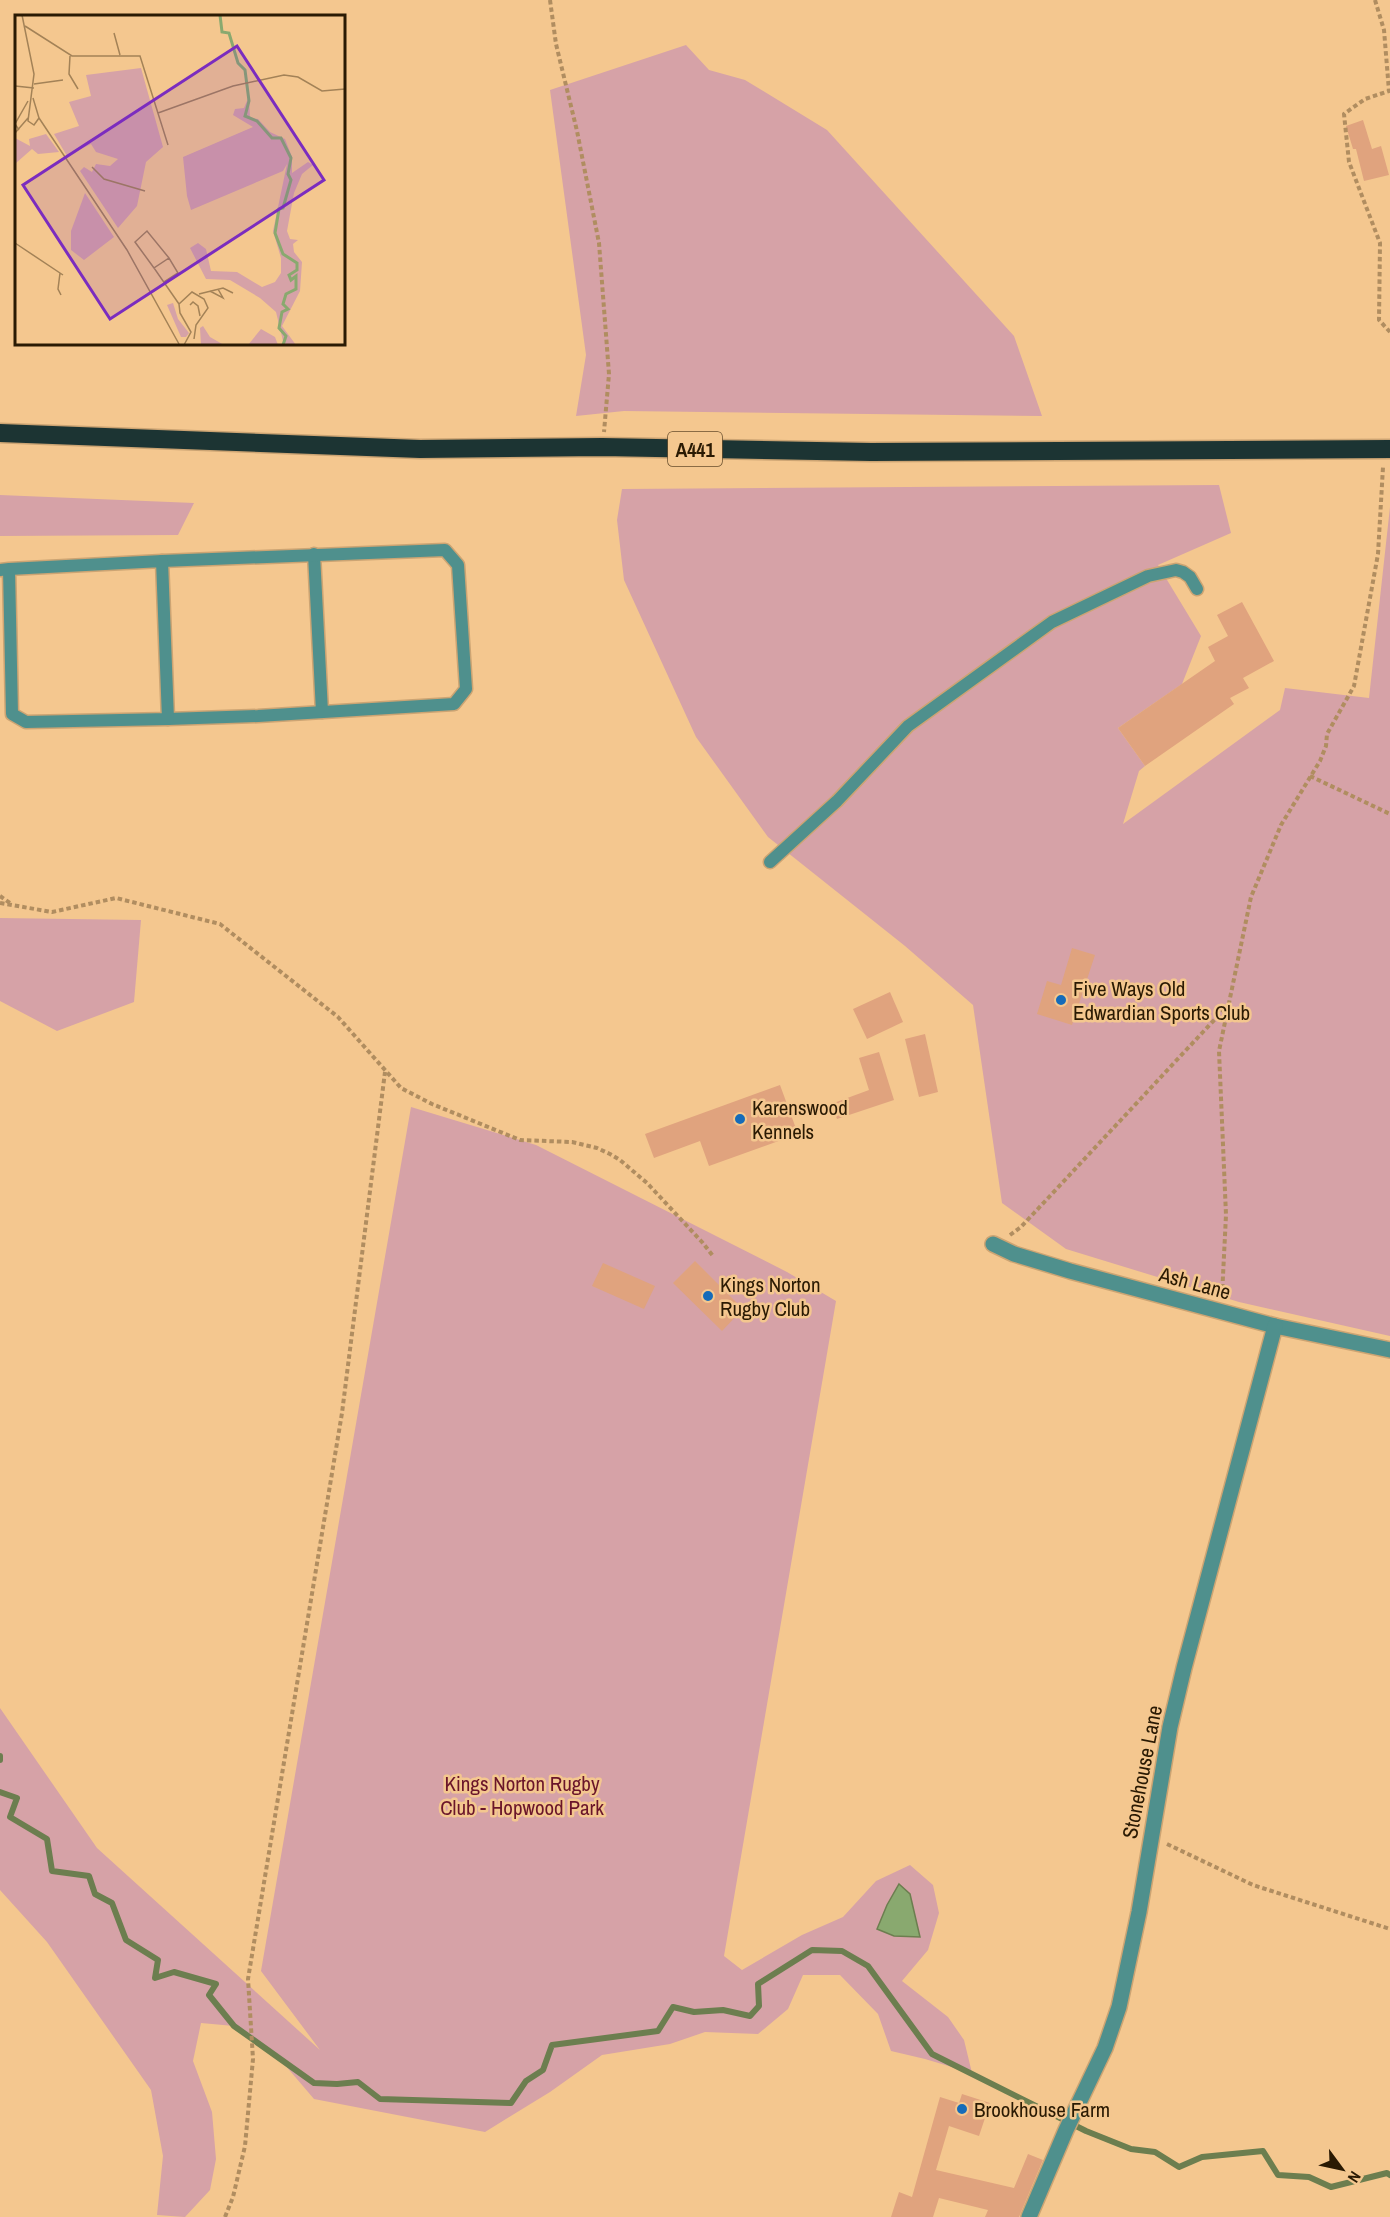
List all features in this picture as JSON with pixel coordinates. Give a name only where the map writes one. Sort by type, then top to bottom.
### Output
[{"type":"highway","name":"A441","points":[[0,433],[420,448],[602,447],[872,452],[1387,449]]},
{"type":"street","name":"Ash Lane","points":[[993,1244],[1014,1254],[1070,1271],[1275,1326],[1390,1350]]},
{"type":"street","name":"Stonehouse Lane","points":[[1029,2217],[1049,2168],[1105,2048],[1119,2007],[1127,1974],[1170,1727],[1275,1326]]},
{"type":"lane","points":[[445,550],[458,565],[466,689],[454,704],[322,712],[26,722],[12,714],[5,570],[162,561],[445,550]]},
{"type":"lane","points":[[314,554],[322,712]]},
{"type":"lane","points":[[162,561],[168,719]]},
{"type":"lane","points":[[770,862],[837,801],[908,726],[1052,622],[1148,576],[1176,570],[1190,577],[1197,589]]},
{"type":"path","points":[[550,0],[556,44],[577,131],[599,243],[609,374],[602,447]]},
{"type":"path","points":[[1375,0],[1384,30],[1389,91],[1365,99],[1344,114],[1349,162],[1380,243],[1379,320],[1390,332]]},
{"type":"path","points":[[1220,1311],[1226,1215],[1219,1051],[1251,897],[1281,825],[1326,746],[1327,734],[1354,686],[1377,554],[1387,449]]},
{"type":"path","points":[[1310,776],[1390,814]]},
{"type":"path","points":[[0,896],[13,906]]},
{"type":"path","points":[[0,903],[52,912],[116,898],[220,924],[338,1017],[401,1088],[432,1104],[520,1140],[572,1142],[597,1148],[620,1160],[647,1183],[713,1256]]},
{"type":"path","points":[[993,1244],[1021,1227],[1230,1003]]},
{"type":"path","points":[[225,2217],[233,2197],[244,2146],[253,2059],[248,1979],[342,1413],[385,1072]]},
{"type":"path","points":[[1150,1841],[1169,1845],[1253,1885],[1390,1929]]},
{"type":"green space","points":[[686,45],[709,70],[745,80],[827,130],[1014,336],[1042,416],[624,411],[576,416],[586,355],[550,90]]},
{"type":"green space","points":[[1219,485],[1231,533],[1158,565],[1201,636],[1182,684],[1118,728],[1145,766],[1139,771],[1123,824],[1280,710],[1285,688],[1369,698],[1390,507],[1390,1336],[1239,1302],[1066,1249],[1002,1203],[973,1005],[905,946],[768,837],[696,737],[624,580],[617,520],[622,489]]},
{"type":"green space","points":[[0,495],[194,503],[178,535],[0,536]]},
{"type":"green space","points":[[0,918],[141,920],[134,1002],[57,1031],[0,1001]]},
{"type":"green space","name":"Kings Norton Rugby Club - Hopwood Park","points":[[411,1107],[536,1145],[787,1272],[836,1301],[724,1956],[742,1970],[802,1935],[843,1917],[876,1881],[910,1865],[933,1885],[939,1913],[928,1950],[902,1981],[948,2017],[964,2040],[972,2073],[891,2051],[878,2014],[840,1975],[803,1975],[788,2009],[758,2034],[705,2032],[670,2044],[602,2055],[550,2092],[485,2132],[314,2099],[279,2058],[234,2026],[201,2023],[193,2061],[212,2112],[216,2159],[210,2190],[185,2217],[157,2215],[163,2156],[151,2090],[47,1942],[0,1890],[0,1708],[97,1848],[320,2050],[261,1971]]},
{"type":"shaded area","points":[[899,1884],[910,1894],[920,1937],[894,1936],[877,1929]]},
{"type":"building","points":[[1363,120],[1372,149],[1381,146],[1389,175],[1364,181],[1356,149],[1353,149],[1346,126]]},
{"type":"building","points":[[1242,602],[1274,661],[1243,678],[1249,688],[1230,698],[1234,704],[1145,766],[1118,728],[1215,661],[1208,647],[1228,636],[1217,615]]},
{"type":"building","name":"Five Ways Old Edwardian Sports Club","points":[[1072,948],[1095,955],[1072,1025],[1037,1014],[1047,981],[1061,985]]},
{"type":"building","points":[[890,992],[903,1022],[867,1039],[853,1009]]},
{"type":"building","points":[[925,1034],[938,1092],[919,1097],[905,1039]]},
{"type":"building","points":[[879,1052],[894,1100],[837,1119],[831,1104],[869,1090],[859,1058]]},
{"type":"building","name":"Karenswood Kennels","points":[[780,1085],[798,1134],[709,1166],[700,1141],[654,1158],[645,1134]]},
{"type":"building","name":"Kings Norton Rugby Club","points":[[695,1261],[743,1309],[722,1331],[673,1283]]},
{"type":"building","points":[[603,1263],[655,1286],[644,1309],[592,1286]]},
{"type":"building","points":[[962,2094],[990,2103],[979,2136],[949,2126],[936,2170],[1014,2188],[1028,2154],[1043,2160],[1019,2217],[985,2217],[988,2210],[939,2198],[933,2217],[891,2217],[899,2192],[912,2197],[940,2097],[959,2103]]},
{"type":"waterway","points":[[0,1792],[17,1798],[10,1817],[47,1839],[52,1871],[89,1876],[95,1894],[112,1903],[126,1940],[158,1960],[155,1978],[174,1972],[216,1984],[209,1995],[234,2026],[314,2083],[358,2082],[380,2099],[511,2103],[526,2081],[543,2070],[552,2045],[658,2031],[673,2007],[694,2012],[723,2010],[750,2016],[759,2006],[758,1984],[812,1950],[842,1951],[868,1966],[932,2054],[1086,2131],[1131,2149],[1155,2152],[1179,2167],[1202,2157],[1263,2151],[1278,2175],[1309,2177],[1331,2187],[1387,2173],[1390,2175]]},
{"type":"place","name":"Five Ways Old Edwardian Sports Club","points":[[1061,1000]]},
{"type":"place","name":"Karenswood Kennels","points":[[740,1119]]},
{"type":"place","name":"Kings Norton Rugby Club","points":[[708,1296]]},
{"type":"place","name":"Brookhouse Farm","points":[[962,2109]]}]
